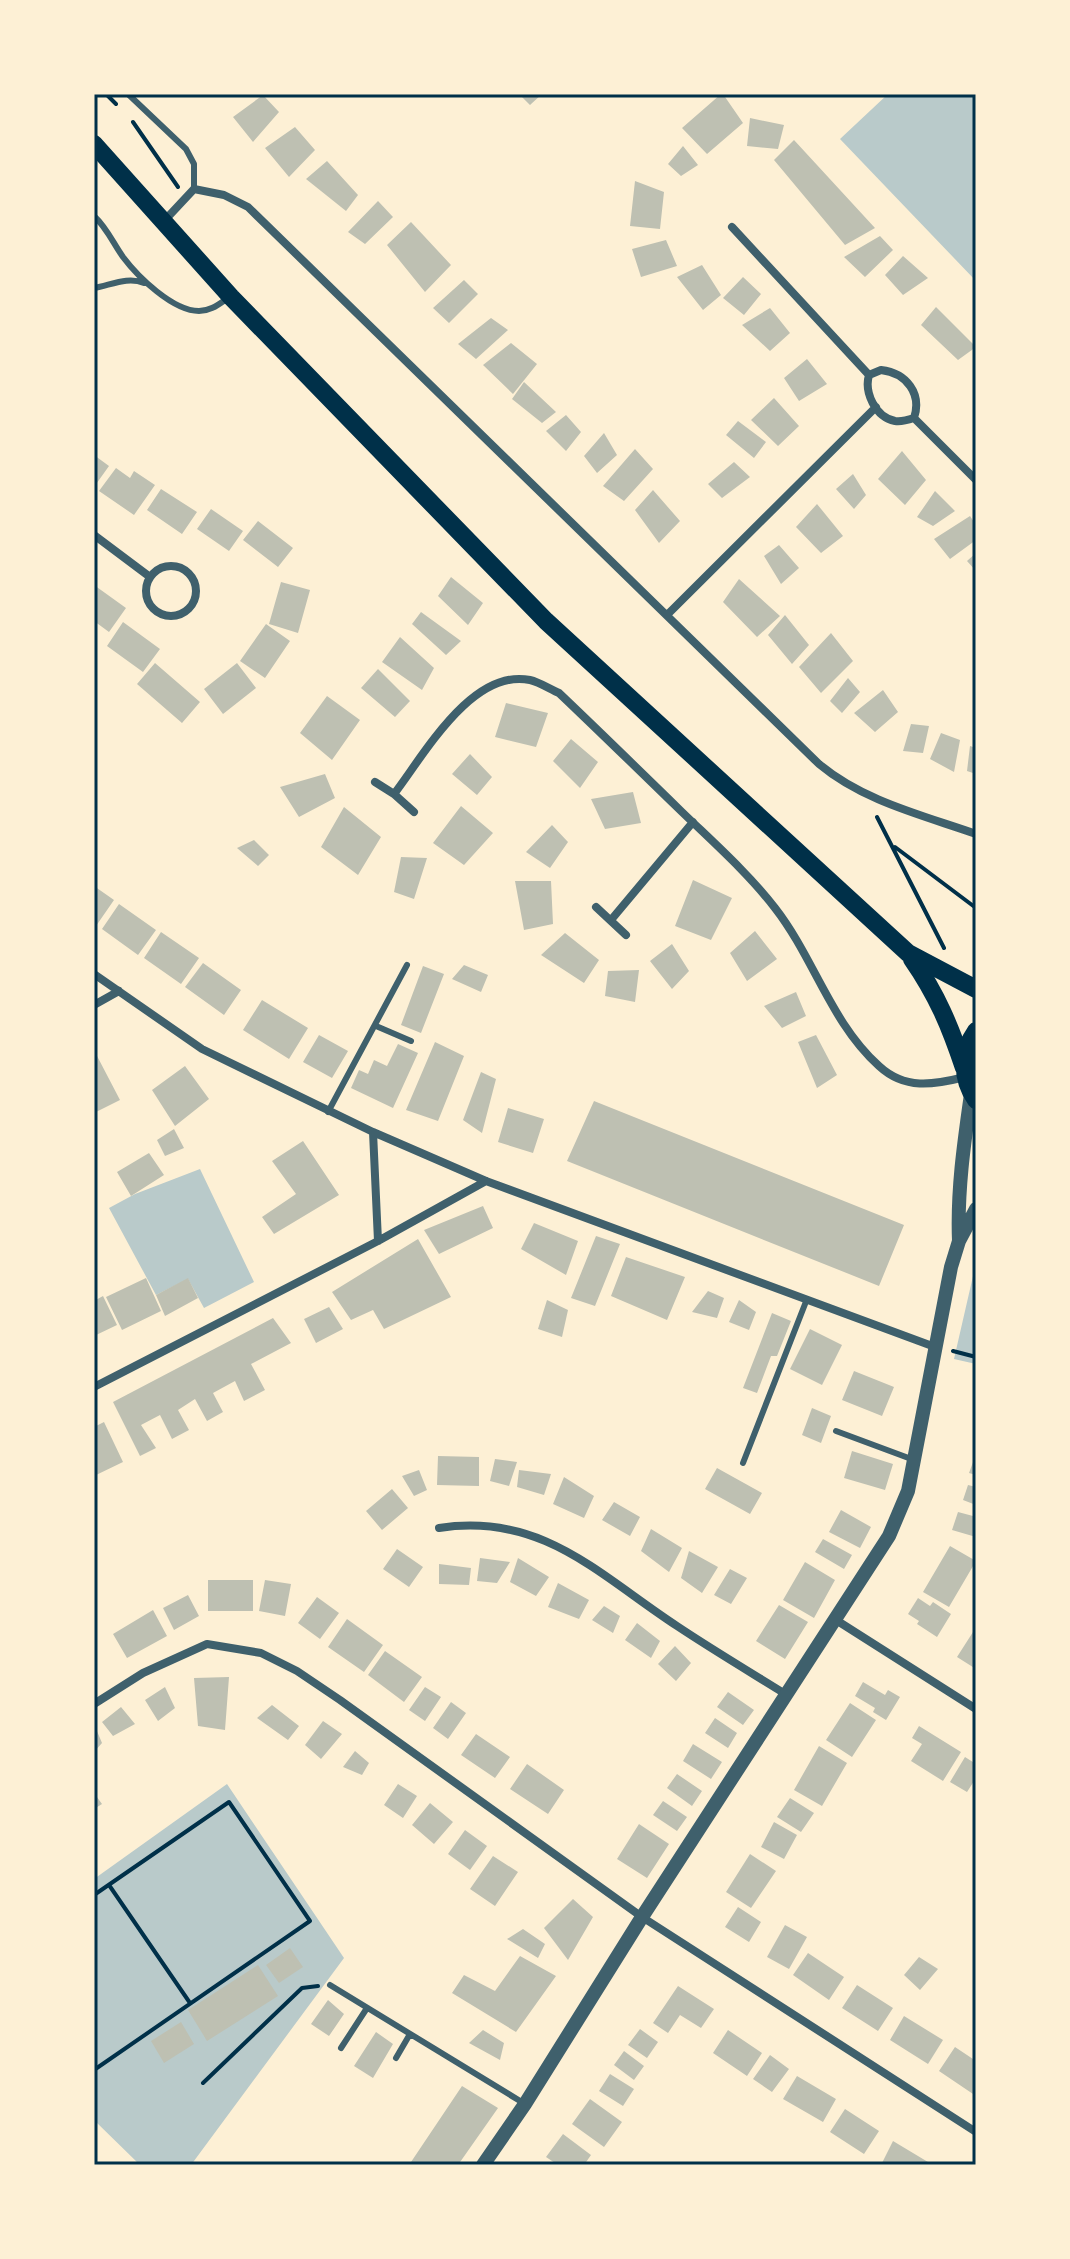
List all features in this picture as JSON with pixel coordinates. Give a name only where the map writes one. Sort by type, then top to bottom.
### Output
[{"type":"main road","points":[[94,144],[231,297],[546,621],[908,953],[935,992],[949,1022],[969,1085]]},
{"type":"main road","points":[[908,953],[976,989]]},
{"type":"main road","points":[[969,1085],[966,1051],[976,1031]]},
{"type":"street","points":[[163,222],[194,189],[224,195],[248,207],[819,764],[839,781],[865,794],[976,834]]},
{"type":"street","points":[[732,227],[869,375]]},
{"type":"street","points":[[869,375],[881,370],[892,371],[903,379],[917,396],[918,407],[914,418]]},
{"type":"street","points":[[869,375],[866,385],[871,401],[886,417],[894,421],[914,418]]},
{"type":"street","points":[[667,615],[876,407]]},
{"type":"street","points":[[914,418],[976,480]]},
{"type":"street","points":[[94,535],[150,577]]},
{"type":"street","points":[[164,567],[181,568],[196,587],[193,604],[181,615],[157,613],[145,592],[150,577],[164,567]]},
{"type":"street","points":[[394,794],[464,703],[482,689],[505,681],[530,680],[559,693],[762,891],[785,920],[842,1022],[879,1067],[898,1080],[916,1085],[969,1085],[959,1192],[959,1241],[901,1512],[836,1620],[483,2165]]},
{"type":"street","points":[[375,782],[414,812]]},
{"type":"street","points":[[611,920],[693,822]]},
{"type":"street","points":[[596,907],[626,935]]},
{"type":"street","points":[[94,974],[202,1049],[373,1132],[486,1181],[935,1347]]},
{"type":"street","points":[[94,1005],[119,991]]},
{"type":"street","points":[[373,1132],[378,1241]]},
{"type":"street","points":[[94,1387],[378,1241],[486,1181]]},
{"type":"street","points":[[959,1241],[976,1209]]},
{"type":"street","points":[[439,1528],[477,1524],[553,1542],[586,1560],[676,1625],[787,1695]]},
{"type":"street","points":[[836,1620],[976,1709]]},
{"type":"street","points":[[94,1704],[143,1673],[207,1644],[261,1653],[297,1671],[340,1700],[642,1917],[976,2132]]},
{"type":"lane","points":[[128,94],[186,149],[194,164],[194,189]]},
{"type":"lane","points":[[94,216],[106,227],[124,258],[152,288]]},
{"type":"lane","points":[[94,288],[140,280],[184,308],[198,311],[211,310],[231,297]]},
{"type":"lane","points":[[328,1112],[407,965]]},
{"type":"lane","points":[[376,1026],[411,1041]]},
{"type":"lane","points":[[743,1463],[807,1299]]},
{"type":"lane","points":[[836,1431],[914,1460]]},
{"type":"lane","points":[[330,1985],[525,2104]]},
{"type":"lane","points":[[341,2048],[367,2008]]},
{"type":"lane","points":[[396,2058],[410,2034]]},
{"type":"path","points":[[106,94],[123,111]]},
{"type":"path","points":[[131,119],[186,199]]},
{"type":"path","points":[[865,794],[945,950]]},
{"type":"path","points":[[891,844],[976,908]]},
{"type":"path","points":[[94,1895],[229,1802],[310,1921],[94,2070]]},
{"type":"path","points":[[109,1885],[190,2003]]},
{"type":"path","points":[[203,2083],[302,1988],[330,1985]]},
{"type":"shaded area","points":[[888,94],[976,94],[976,281],[840,139]]},
{"type":"shaded area","points":[[200,1169],[254,1282],[204,1308],[188,1279],[156,1295],[109,1208],[135,1194]]},
{"type":"shaded area","points":[[976,1263],[976,1364],[954,1359]]},
{"type":"shaded area","points":[[227,1784],[344,1958],[191,2165],[140,2165],[94,2120],[94,1879]]},
{"type":"building","points":[[519,94],[542,94],[530,105]]},
{"type":"building","points":[[721,94],[743,123],[707,154],[682,128]]},
{"type":"building","points":[[263,95],[279,112],[253,142],[233,117]]},
{"type":"building","points":[[750,118],[784,125],[778,149],[747,146]]},
{"type":"building","points":[[295,127],[315,150],[289,177],[265,148]]},
{"type":"building","points":[[794,140],[875,228],[845,245],[774,160]]},
{"type":"building","points":[[683,146],[698,165],[681,176],[668,164]]},
{"type":"building","points":[[327,161],[358,195],[346,211],[306,179]]},
{"type":"building","points":[[635,181],[664,192],[660,229],[630,226]]},
{"type":"building","points":[[378,201],[393,217],[365,244],[348,232]]},
{"type":"building","points":[[411,222],[451,265],[425,292],[387,245]]},
{"type":"building","points":[[880,236],[893,250],[865,277],[844,257]]},
{"type":"building","points":[[666,240],[677,266],[641,277],[632,249]]},
{"type":"building","points":[[903,256],[928,278],[903,295],[885,275]]},
{"type":"building","points":[[702,265],[721,295],[703,310],[677,277]]},
{"type":"building","points":[[743,277],[761,294],[744,315],[723,298]]},
{"type":"building","points":[[464,280],[478,294],[449,323],[433,308]]},
{"type":"building","points":[[936,307],[976,347],[958,360],[921,325]]},
{"type":"building","points":[[770,308],[790,333],[770,351],[742,325]]},
{"type":"building","points":[[491,318],[508,330],[476,359],[458,344]]},
{"type":"building","points":[[511,343],[537,364],[513,394],[483,365]]},
{"type":"building","points":[[807,359],[827,384],[799,401],[784,378]]},
{"type":"building","points":[[524,382],[556,412],[542,423],[512,399]]},
{"type":"building","points":[[774,398],[799,426],[778,446],[751,420]]},
{"type":"building","points":[[566,415],[581,432],[566,451],[546,431]]},
{"type":"building","points":[[738,421],[766,442],[754,458],[726,435]]},
{"type":"building","points":[[604,433],[617,455],[597,473],[584,456]]},
{"type":"building","points":[[635,449],[653,469],[624,501],[603,486]]},
{"type":"building","points":[[902,451],[926,480],[905,505],[878,479]]},
{"type":"building","points":[[94,455],[109,466],[94,487]]},
{"type":"building","points":[[734,462],[750,477],[722,498],[708,484]]},
{"type":"building","points":[[116,468],[130,478],[134,471],[155,485],[134,515],[99,491]]},
{"type":"building","points":[[853,474],[866,495],[854,509],[836,489]]},
{"type":"building","points":[[161,489],[197,512],[182,534],[147,510]]},
{"type":"building","points":[[653,490],[680,521],[659,543],[635,510]]},
{"type":"building","points":[[935,491],[955,511],[933,526],[917,517]]},
{"type":"building","points":[[817,504],[843,536],[821,553],[796,527]]},
{"type":"building","points":[[211,509],[243,531],[229,551],[197,529]]},
{"type":"building","points":[[970,516],[976,525],[976,540],[950,559],[934,539]]},
{"type":"building","points":[[258,521],[293,548],[278,567],[243,540]]},
{"type":"building","points":[[779,545],[799,568],[781,584],[764,556]]},
{"type":"building","points":[[976,553],[976,571],[967,561]]},
{"type":"building","points":[[451,577],[483,603],[468,625],[438,596]]},
{"type":"building","points":[[739,579],[780,616],[757,637],[723,602]]},
{"type":"building","points":[[281,582],[310,590],[298,633],[269,624]]},
{"type":"building","points":[[94,585],[126,608],[109,632],[94,621]]},
{"type":"building","points":[[421,612],[461,641],[446,655],[412,624]]},
{"type":"building","points":[[785,615],[809,645],[792,664],[768,635]]},
{"type":"building","points":[[123,622],[160,649],[143,672],[107,646]]},
{"type":"building","points":[[266,624],[290,641],[265,678],[240,661]]},
{"type":"building","points":[[831,633],[853,661],[821,693],[799,667]]},
{"type":"building","points":[[400,637],[434,668],[422,690],[382,662]]},
{"type":"building","points":[[155,663],[200,702],[182,723],[137,684]]},
{"type":"building","points":[[237,663],[256,688],[223,714],[204,689]]},
{"type":"building","points":[[378,669],[410,701],[395,717],[361,688]]},
{"type":"building","points":[[848,678],[860,692],[842,713],[830,701]]},
{"type":"building","points":[[883,690],[898,712],[875,732],[854,713]]},
{"type":"building","points":[[327,696],[360,720],[332,760],[300,733]]},
{"type":"building","points":[[506,703],[548,713],[536,747],[495,737]]},
{"type":"building","points":[[911,724],[929,726],[923,753],[903,751]]},
{"type":"building","points":[[941,733],[960,740],[954,772],[930,759]]},
{"type":"building","points":[[571,739],[598,762],[580,788],[553,761]]},
{"type":"building","points":[[970,746],[976,748],[976,774],[967,771]]},
{"type":"building","points":[[470,754],[492,777],[477,795],[452,774]]},
{"type":"building","points":[[325,774],[335,798],[299,817],[280,787]]},
{"type":"building","points":[[633,792],[641,823],[605,829],[591,799]]},
{"type":"building","points":[[461,806],[493,833],[464,865],[433,843]]},
{"type":"building","points":[[344,807],[381,837],[358,875],[321,847]]},
{"type":"building","points":[[552,825],[568,842],[550,868],[526,852]]},
{"type":"building","points":[[254,840],[269,855],[258,866],[237,848]]},
{"type":"building","points":[[401,857],[427,858],[414,899],[394,892]]},
{"type":"building","points":[[693,880],[732,898],[711,940],[675,926]]},
{"type":"building","points":[[515,881],[551,881],[553,924],[524,930]]},
{"type":"building","points":[[94,886],[114,900],[96,926],[94,925]]},
{"type":"building","points":[[119,904],[156,930],[138,955],[102,929]]},
{"type":"building","points":[[755,931],[777,959],[747,981],[730,953]]},
{"type":"building","points":[[161,932],[199,958],[181,984],[144,958]]},
{"type":"building","points":[[565,933],[599,960],[584,983],[541,955]]},
{"type":"building","points":[[672,944],[689,971],[672,989],[650,961]]},
{"type":"building","points":[[203,963],[241,990],[224,1015],[185,987]]},
{"type":"building","points":[[464,965],[488,975],[481,992],[452,979]]},
{"type":"building","points":[[423,966],[444,974],[421,1033],[401,1025]]},
{"type":"building","points":[[639,970],[635,1002],[605,996],[608,971]]},
{"type":"building","points":[[796,992],[806,1016],[782,1028],[764,1006]]},
{"type":"building","points":[[262,1000],[308,1028],[289,1059],[243,1030]]},
{"type":"building","points":[[319,1035],[348,1051],[332,1078],[303,1062]]},
{"type":"building","points":[[816,1035],[837,1075],[817,1088],[798,1042]]},
{"type":"building","points":[[435,1042],[464,1056],[438,1121],[406,1110]]},
{"type":"building","points":[[398,1044],[418,1053],[393,1108],[351,1088],[359,1070],[368,1074],[374,1060],[387,1066]]},
{"type":"building","points":[[94,1055],[120,1100],[94,1113]]},
{"type":"building","points":[[185,1066],[209,1099],[175,1126],[152,1090]]},
{"type":"building","points":[[481,1072],[496,1079],[482,1133],[463,1120]]},
{"type":"building","points":[[594,1101],[904,1225],[879,1286],[567,1161]]},
{"type":"building","points":[[508,1108],[544,1119],[533,1153],[498,1142]]},
{"type":"building","points":[[174,1129],[184,1148],[165,1156],[157,1140]]},
{"type":"building","points":[[303,1141],[339,1195],[274,1234],[262,1217],[296,1194],[272,1161]]},
{"type":"building","points":[[149,1153],[164,1175],[131,1196],[117,1172]]},
{"type":"building","points":[[483,1206],[493,1228],[439,1254],[424,1230]]},
{"type":"building","points":[[534,1223],[578,1241],[566,1275],[521,1249]]},
{"type":"building","points":[[596,1236],[620,1244],[595,1306],[571,1298]]},
{"type":"building","points":[[418,1239],[451,1297],[384,1329],[373,1310],[351,1320],[332,1292]]},
{"type":"building","points":[[626,1257],[685,1277],[667,1320],[611,1296]]},
{"type":"building","points":[[146,1278],[161,1311],[122,1330],[106,1297]]},
{"type":"building","points":[[188,1278],[198,1298],[165,1316],[156,1295]]},
{"type":"building","points":[[708,1291],[724,1298],[717,1318],[692,1312]]},
{"type":"building","points":[[103,1296],[117,1325],[94,1336],[94,1301]]},
{"type":"building","points":[[547,1300],[568,1310],[562,1337],[538,1329]]},
{"type":"building","points":[[739,1300],[756,1312],[749,1330],[729,1322]]},
{"type":"building","points":[[329,1307],[343,1329],[316,1343],[304,1319]]},
{"type":"building","points":[[772,1313],[791,1321],[777,1356],[771,1356],[757,1393],[743,1388]]},
{"type":"building","points":[[273,1318],[291,1343],[251,1364],[265,1390],[244,1401],[235,1381],[213,1393],[223,1412],[207,1421],[195,1399],[178,1410],[189,1430],[172,1439],[160,1415],[141,1425],[156,1448],[140,1456],[113,1402]]},
{"type":"building","points":[[810,1329],[842,1345],[822,1385],[790,1369]]},
{"type":"building","points":[[854,1371],[894,1387],[882,1416],[842,1400]]},
{"type":"building","points":[[812,1408],[831,1416],[821,1443],[802,1435]]},
{"type":"building","points":[[104,1422],[123,1462],[94,1476],[94,1427]]},
{"type":"building","points":[[852,1451],[893,1464],[885,1490],[844,1478]]},
{"type":"building","points":[[976,1454],[976,1475],[969,1473]]},
{"type":"building","points":[[438,1456],[479,1457],[479,1486],[437,1485]]},
{"type":"building","points":[[495,1459],[517,1462],[509,1486],[490,1481]]},
{"type":"building","points":[[717,1468],[762,1493],[750,1514],[705,1489]]},
{"type":"building","points":[[419,1470],[427,1490],[414,1496],[402,1476]]},
{"type":"building","points":[[519,1470],[551,1474],[544,1495],[517,1487]]},
{"type":"building","points":[[564,1477],[594,1496],[584,1518],[553,1504]]},
{"type":"building","points":[[968,1485],[976,1487],[976,1505],[963,1500]]},
{"type":"building","points":[[392,1489],[408,1508],[382,1530],[366,1511]]},
{"type":"building","points":[[614,1502],[640,1517],[630,1536],[602,1520]]},
{"type":"building","points":[[976,1508],[976,1537],[952,1530],[958,1512],[973,1516]]},
{"type":"building","points":[[841,1510],[871,1527],[860,1548],[829,1532]]},
{"type":"building","points":[[651,1529],[682,1548],[669,1572],[641,1551]]},
{"type":"building","points":[[823,1539],[852,1555],[844,1569],[815,1552]]},
{"type":"building","points":[[950,1546],[976,1561],[949,1607],[923,1592]]},
{"type":"building","points":[[397,1549],[423,1567],[409,1587],[383,1569]]},
{"type":"building","points":[[689,1551],[718,1567],[702,1593],[681,1578]]},
{"type":"building","points":[[480,1558],[510,1562],[497,1583],[477,1581]]},
{"type":"building","points":[[518,1558],[549,1577],[536,1596],[510,1582]]},
{"type":"building","points":[[805,1562],[835,1580],[814,1618],[783,1600]]},
{"type":"building","points":[[439,1564],[471,1568],[469,1585],[439,1584]]},
{"type":"building","points":[[730,1569],[747,1578],[731,1604],[714,1595]]},
{"type":"building","points":[[208,1580],[253,1580],[253,1611],[208,1611]]},
{"type":"building","points":[[265,1580],[291,1584],[285,1616],[259,1611]]},
{"type":"building","points":[[558,1583],[589,1600],[579,1619],[548,1607]]},
{"type":"building","points":[[188,1595],[199,1616],[174,1630],[163,1608]]},
{"type":"building","points":[[317,1597],[339,1613],[320,1639],[298,1623]]},
{"type":"building","points":[[918,1598],[930,1606],[933,1602],[951,1614],[937,1637],[908,1614]]},
{"type":"building","points":[[779,1605],[808,1622],[785,1659],[756,1641]]},
{"type":"building","points":[[604,1606],[620,1616],[613,1633],[592,1620]]},
{"type":"building","points":[[153,1610],[167,1636],[127,1658],[113,1634]]},
{"type":"building","points":[[347,1619],[383,1645],[364,1672],[328,1647]]},
{"type":"building","points":[[637,1623],[660,1641],[651,1658],[625,1640]]},
{"type":"building","points":[[973,1632],[976,1633],[976,1669],[957,1657]]},
{"type":"building","points":[[675,1646],[691,1663],[676,1681],[658,1664]]},
{"type":"building","points":[[385,1651],[422,1677],[404,1702],[368,1675]]},
{"type":"building","points":[[229,1677],[225,1730],[198,1726],[194,1678]]},
{"type":"building","points":[[863,1682],[885,1695],[888,1690],[900,1697],[886,1720],[873,1712],[875,1708],[855,1696]]},
{"type":"building","points":[[165,1687],[175,1708],[158,1721],[145,1700]]},
{"type":"building","points":[[425,1687],[441,1697],[425,1721],[409,1710]]},
{"type":"building","points":[[728,1692],[754,1710],[743,1725],[717,1707]]},
{"type":"building","points":[[451,1702],[466,1713],[448,1739],[433,1728]]},
{"type":"building","points":[[850,1703],[876,1720],[852,1757],[826,1740]]},
{"type":"building","points":[[272,1705],[299,1726],[288,1740],[257,1718]]},
{"type":"building","points":[[121,1707],[135,1724],[113,1736],[102,1722]]},
{"type":"building","points":[[715,1718],[737,1733],[728,1748],[705,1733]]},
{"type":"building","points":[[323,1721],[342,1734],[321,1759],[305,1745]]},
{"type":"building","points":[[94,1724],[102,1743],[94,1752]]},
{"type":"building","points":[[919,1726],[961,1752],[943,1781],[911,1761],[922,1744],[912,1738]]},
{"type":"building","points":[[476,1734],[510,1757],[495,1778],[461,1755]]},
{"type":"building","points":[[693,1744],[722,1762],[711,1779],[683,1761]]},
{"type":"building","points":[[819,1746],[847,1763],[822,1806],[794,1790]]},
{"type":"building","points":[[355,1751],[369,1763],[362,1775],[343,1767]]},
{"type":"building","points":[[965,1757],[976,1764],[976,1778],[967,1792],[950,1782]]},
{"type":"building","points":[[527,1764],[564,1790],[548,1814],[510,1789]]},
{"type":"building","points":[[677,1774],[702,1791],[692,1806],[667,1788]]},
{"type":"building","points":[[398,1784],[417,1796],[403,1818],[384,1805]]},
{"type":"building","points":[[94,1793],[102,1804],[94,1809]]},
{"type":"building","points":[[790,1798],[814,1813],[801,1832],[777,1817]]},
{"type":"building","points":[[663,1801],[687,1817],[677,1831],[653,1815]]},
{"type":"building","points":[[430,1803],[453,1822],[434,1844],[412,1825]]},
{"type":"building","points":[[774,1822],[797,1835],[784,1859],[761,1847]]},
{"type":"building","points":[[639,1824],[669,1844],[647,1878],[617,1859]]},
{"type":"building","points":[[465,1830],[487,1846],[470,1870],[448,1854]]},
{"type":"building","points":[[750,1854],[776,1871],[751,1908],[726,1892]]},
{"type":"building","points":[[493,1856],[518,1872],[495,1906],[470,1889]]},
{"type":"building","points":[[573,1899],[593,1917],[568,1960],[544,1928]]},
{"type":"building","points":[[738,1907],[761,1922],[749,1942],[725,1927]]},
{"type":"building","points":[[785,1925],[807,1937],[789,1969],[767,1957]]},
{"type":"building","points":[[523,1929],[545,1944],[538,1958],[507,1939]]},
{"type":"building","points":[[290,1948],[303,1967],[279,1983],[266,1965]]},
{"type":"building","points":[[808,1953],[844,1977],[829,2000],[793,1975]]},
{"type":"building","points":[[520,1956],[556,1976],[516,2032],[452,1993],[464,1975],[495,1991]]},
{"type":"building","points":[[919,1957],[938,1969],[920,1990],[904,1975]]},
{"type":"building","points":[[258,1965],[278,1996],[207,2041],[188,2010]]},
{"type":"building","points":[[857,1985],[893,2008],[878,2031],[842,2008]]},
{"type":"building","points":[[678,1986],[714,2009],[701,2028],[680,2015],[668,2033],[653,2023]]},
{"type":"building","points":[[328,2000],[344,2014],[329,2036],[311,2024]]},
{"type":"building","points":[[904,2016],[943,2040],[928,2064],[890,2040]]},
{"type":"building","points":[[181,2022],[194,2044],[164,2063],[151,2041]]},
{"type":"building","points":[[640,2029],[658,2042],[647,2058],[628,2045]]},
{"type":"building","points":[[483,2030],[504,2043],[500,2060],[469,2043]]},
{"type":"building","points":[[728,2030],[762,2053],[747,2076],[713,2053]]},
{"type":"building","points":[[376,2032],[393,2044],[373,2078],[354,2066]]},
{"type":"building","points":[[955,2047],[976,2061],[976,2096],[939,2071]]},
{"type":"building","points":[[624,2051],[644,2066],[634,2080],[614,2065]]},
{"type":"building","points":[[770,2055],[789,2069],[772,2092],[753,2079]]},
{"type":"building","points":[[610,2074],[634,2089],[623,2106],[599,2091]]},
{"type":"building","points":[[797,2076],[836,2099],[823,2122],[783,2099]]},
{"type":"building","points":[[462,2086],[498,2108],[458,2165],[409,2165]]},
{"type":"building","points":[[590,2099],[622,2122],[604,2147],[572,2124]]},
{"type":"building","points":[[845,2109],[879,2131],[864,2154],[830,2132]]},
{"type":"building","points":[[563,2134],[591,2155],[584,2165],[558,2165],[546,2157]]},
{"type":"building","points":[[893,2141],[933,2165],[881,2165]]}]
